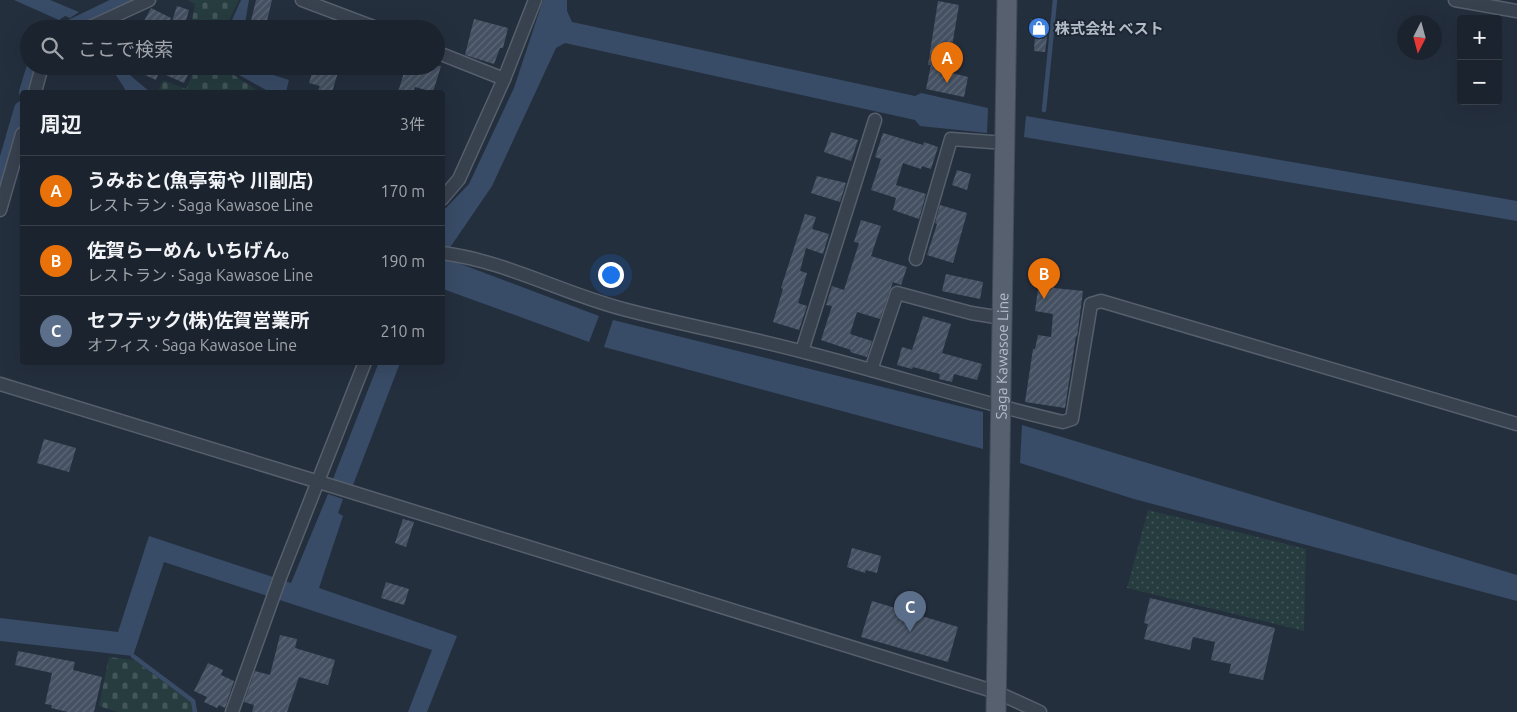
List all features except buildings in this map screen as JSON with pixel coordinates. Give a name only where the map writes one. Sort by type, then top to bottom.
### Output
[{"type":"main road","name":"Saga Kawasoe Line","points":[[996,712],[1008,0]]},
{"type":"street","points":[[106,20],[149,0]]},
{"type":"street","points":[[302,0],[355,20]]},
{"type":"street","points":[[445,195],[459,179],[504,79],[535,0]]},
{"type":"street","points":[[1455,0],[1517,11]]},
{"type":"street","points":[[445,56],[504,79]]},
{"type":"street","points":[[36,90],[40,75]]},
{"type":"street","points":[[802,351],[875,120]]},
{"type":"street","points":[[916,259],[951,138],[1005,143]]},
{"type":"street","points":[[0,210],[20,141]]},
{"type":"street","points":[[445,254],[483,261],[622,309],[802,351],[1001,408],[1064,422],[1072,419],[1091,304],[1101,302],[1517,424]]},
{"type":"street","points":[[871,370],[896,293],[970,312],[1002,318]]},
{"type":"street","points":[[232,712],[281,575],[364,365]]},
{"type":"street","points":[[0,384],[996,692],[1040,712]]},
{"type":"green space","points":[[187,0],[239,0],[229,20],[192,20],[195,4]]},
{"type":"green space","points":[[192,75],[234,75],[257,90],[159,90],[163,80],[186,89]]},
{"type":"green space","points":[[1148,510],[1306,549],[1304,631],[1127,588]]},
{"type":"green space","points":[[109,657],[134,660],[191,702],[193,712],[118,712],[99,706]]},
{"type":"water","points":[[14,0],[50,0],[79,12],[70,18],[65,16],[59,20]]},
{"type":"water","points":[[241,0],[249,0],[246,20],[232,20]]},
{"type":"water","points":[[543,0],[567,0],[567,11],[572,22],[915,96],[921,93],[988,108],[987,133],[920,126],[915,120],[565,43],[556,48],[492,186],[449,249],[445,248],[445,209],[469,184],[514,88]]},
{"type":"water","points":[[116,75],[130,75],[148,90],[125,90]]},
{"type":"water","points":[[239,75],[274,75],[289,80],[286,90],[266,90]]},
{"type":"water","points":[[1026,116],[1517,201],[1517,221],[1024,137]]},
{"type":"water","points":[[445,260],[453,261],[599,316],[589,342],[445,290]]},
{"type":"water","points":[[613,320],[983,412],[983,449],[604,347]]},
{"type":"water","points":[[378,365],[399,365],[353,485],[333,479]]},
{"type":"water","points":[[1022,425],[1517,575],[1517,601],[1134,499],[1020,463]]},
{"type":"water","points":[[328,494],[343,499],[338,513],[343,516],[319,588],[457,636],[427,712],[408,712],[432,650],[164,562],[133,656],[0,641],[0,618],[118,632],[149,536],[291,583]]},
{"type":"waterway","points":[[87,20],[128,0]]},
{"type":"waterway","points":[[1044,110],[1055,0]]},
{"type":"waterway","points":[[28,90],[32,75]]},
{"type":"waterway","points":[[0,185],[20,116]]},
{"type":"waterway","points":[[133,656],[193,701],[195,712]]},
{"type":"place","name":"株式会社 ベスト","points":[[1039,28]]},
{"type":"place","name":"うみおと(魚亭菊や 川副店)","points":[[947,83]]},
{"type":"place","name":"佐賀らーめん いちげん。","points":[[1044,299]]},
{"type":"place","name":"セフテック(株)佐賀営業所","points":[[910,632]]}]
